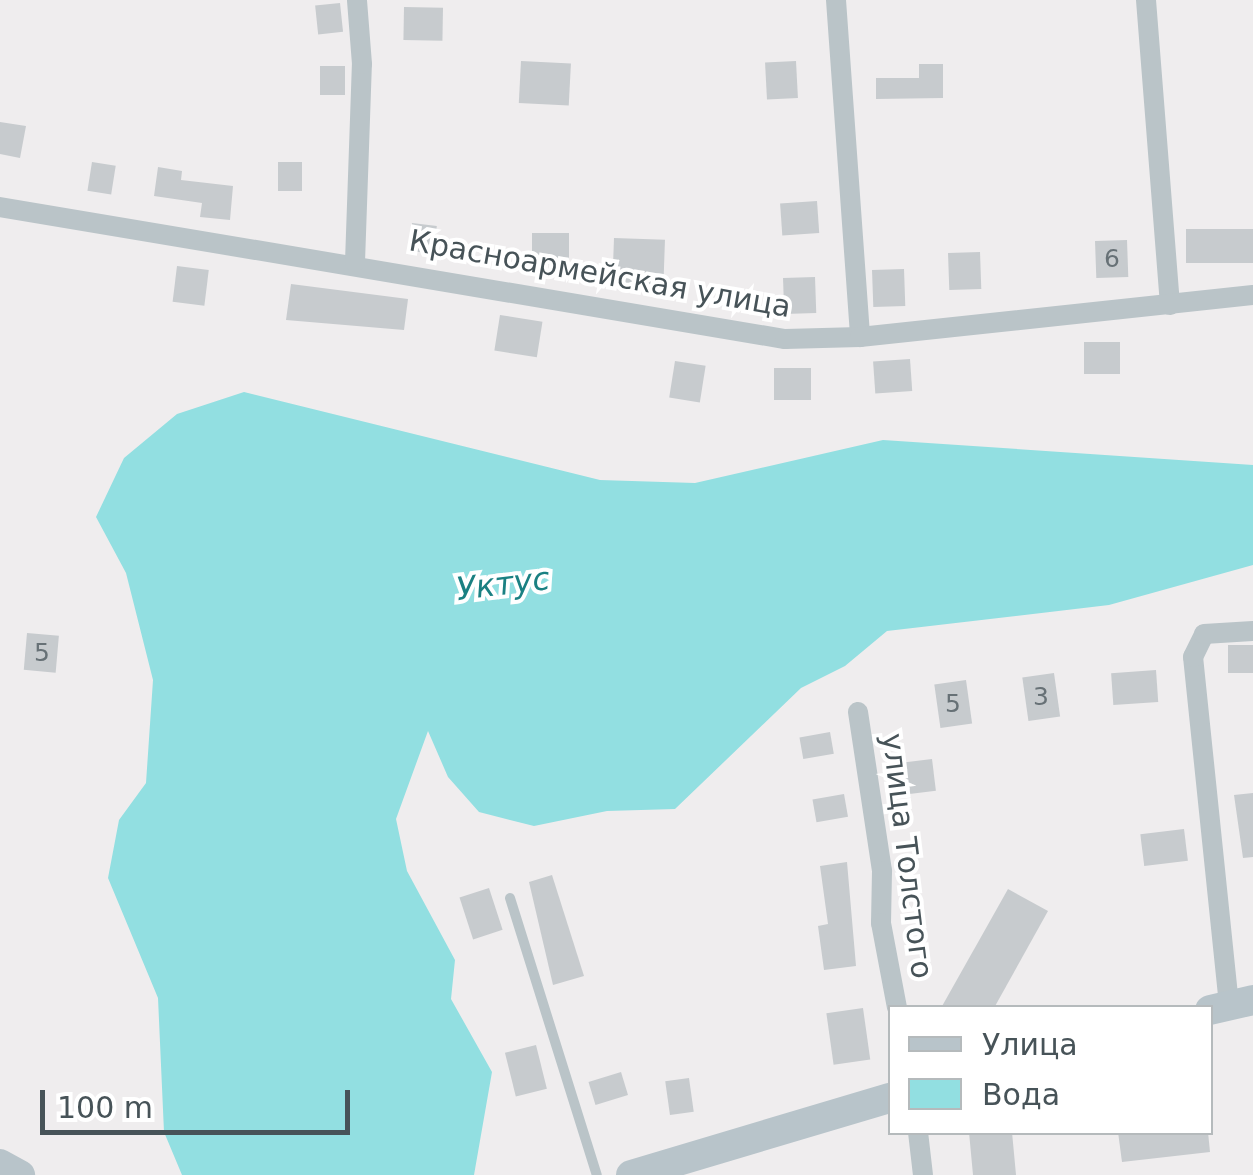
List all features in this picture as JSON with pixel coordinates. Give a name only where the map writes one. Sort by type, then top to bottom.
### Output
[{"type":"street","points":[[354,262],[362,64],[357,0]]},
{"type":"street","points":[[836,0],[860,337]]},
{"type":"street","points":[[1146,0],[1170,305]]},
{"type":"street","name":"Красноармейская улица","points":[[0,206],[354,262],[785,339],[860,337],[1253,294]]},
{"type":"street","points":[[1231,1005],[1194,657],[1204,634],[1253,631]]},
{"type":"street","name":"улица Толстого","points":[[858,712],[882,871],[881,922],[896,1005]]},
{"type":"street","points":[[630,1175],[888,1099]]},
{"type":"street","points":[[918,1135],[923,1175]]},
{"type":"street","points":[[0,1164],[20,1175]]},
{"type":"lane","points":[[510,898],[597,1175]]},
{"type":"water","name":"Уктус","points":[[244,392],[600,480],[695,483],[883,440],[1253,465],[1253,565],[1109,605],[887,631],[845,666],[801,688],[675,809],[607,811],[534,826],[479,812],[448,777],[428,731],[396,819],[407,871],[455,960],[451,999],[492,1072],[474,1175],[182,1175],[164,1132],[158,998],[108,878],[119,820],[146,783],[153,680],[126,573],[96,517],[124,458],[177,414]]},
{"type":"building","points":[[340,3],[343,32],[318,34],[315,6]]},
{"type":"building","points":[[404,7],[443,8],[442,41],[403,40]]},
{"type":"building","points":[[521,61],[571,64],[569,106],[519,103]]},
{"type":"building","points":[[796,61],[798,98],[767,100],[765,63]]},
{"type":"building","points":[[919,64],[943,64],[943,98],[876,99],[876,78],[919,78]]},
{"type":"building","points":[[320,66],[345,66],[345,95],[320,95]]},
{"type":"building","points":[[0,122],[26,126],[20,158],[0,154]]},
{"type":"building","points":[[92,162],[116,166],[111,194],[87,191]]},
{"type":"building","points":[[278,162],[302,162],[302,191],[278,191]]},
{"type":"building","points":[[158,167],[182,171],[181,180],[233,186],[230,220],[200,217],[202,203],[154,196]]},
{"type":"building","points":[[817,201],[819,233],[782,236],[780,204]]},
{"type":"building","points":[[412,223],[437,226],[433,254],[409,251]]},
{"type":"building","points":[[1186,229],[1253,229],[1253,263],[1186,263]]},
{"type":"building","points":[[532,233],[569,233],[569,265],[532,265]]},
{"type":"building","points":[[614,238],[665,240],[663,285],[612,283]]},
{"type":"building","points":[[1127,240],[1128,277],[1096,278],[1095,241]]},
{"type":"building","points":[[980,252],[981,289],[949,290],[948,253]]},
{"type":"building","points":[[177,266],[209,270],[204,306],[173,302]]},
{"type":"building","points":[[904,269],[905,306],[873,307],[872,270]]},
{"type":"building","points":[[815,277],[816,313],[784,314],[783,278]]},
{"type":"building","points":[[291,284],[408,299],[404,330],[286,320]]},
{"type":"building","points":[[500,315],[542,322],[537,357],[494,351]]},
{"type":"building","points":[[1084,342],[1120,342],[1120,374],[1084,374]]},
{"type":"building","points":[[910,359],[912,391],[875,394],[873,362]]},
{"type":"building","points":[[675,361],[706,366],[700,402],[669,398]]},
{"type":"building","points":[[774,368],[811,368],[811,400],[774,400]]},
{"type":"building","points":[[27,633],[59,636],[56,673],[24,670]]},
{"type":"building","points":[[1228,645],[1253,645],[1253,673],[1228,673]]},
{"type":"building","points":[[1156,670],[1158,702],[1113,705],[1111,673]]},
{"type":"building","points":[[1054,673],[1060,717],[1028,721],[1022,677]]},
{"type":"building","points":[[966,680],[972,724],[940,728],[934,684]]},
{"type":"building","points":[[830,732],[834,754],[803,759],[799,737]]},
{"type":"building","points":[[932,759],[936,791],[891,796],[887,764]]},
{"type":"building","points":[[1253,793],[1253,857],[1243,858],[1234,795]]},
{"type":"building","points":[[844,794],[848,817],[816,822],[812,800]]},
{"type":"building","points":[[1184,829],[1188,861],[1144,866],[1140,834]]},
{"type":"building","points":[[847,862],[856,966],[824,970],[818,926],[828,924],[820,866]]},
{"type":"building","points":[[552,875],[584,976],[553,985],[529,882]]},
{"type":"building","points":[[489,888],[503,930],[473,939],[460,898]]},
{"type":"building","points":[[1008,889],[1048,911],[996,1005],[943,1005]]},
{"type":"building","points":[[863,1008],[870,1059],[834,1065],[826,1013]]},
{"type":"building","points":[[536,1045],[547,1089],[516,1096],[505,1053]]},
{"type":"building","points":[[621,1072],[628,1095],[596,1105],[588,1082]]},
{"type":"building","points":[[689,1078],[694,1112],[670,1115],[665,1081]]},
{"type":"building","points":[[969,1135],[1012,1135],[1016,1175],[973,1175]]},
{"type":"building","points":[[1118,1135],[1208,1135],[1210,1152],[1122,1162]]}]
